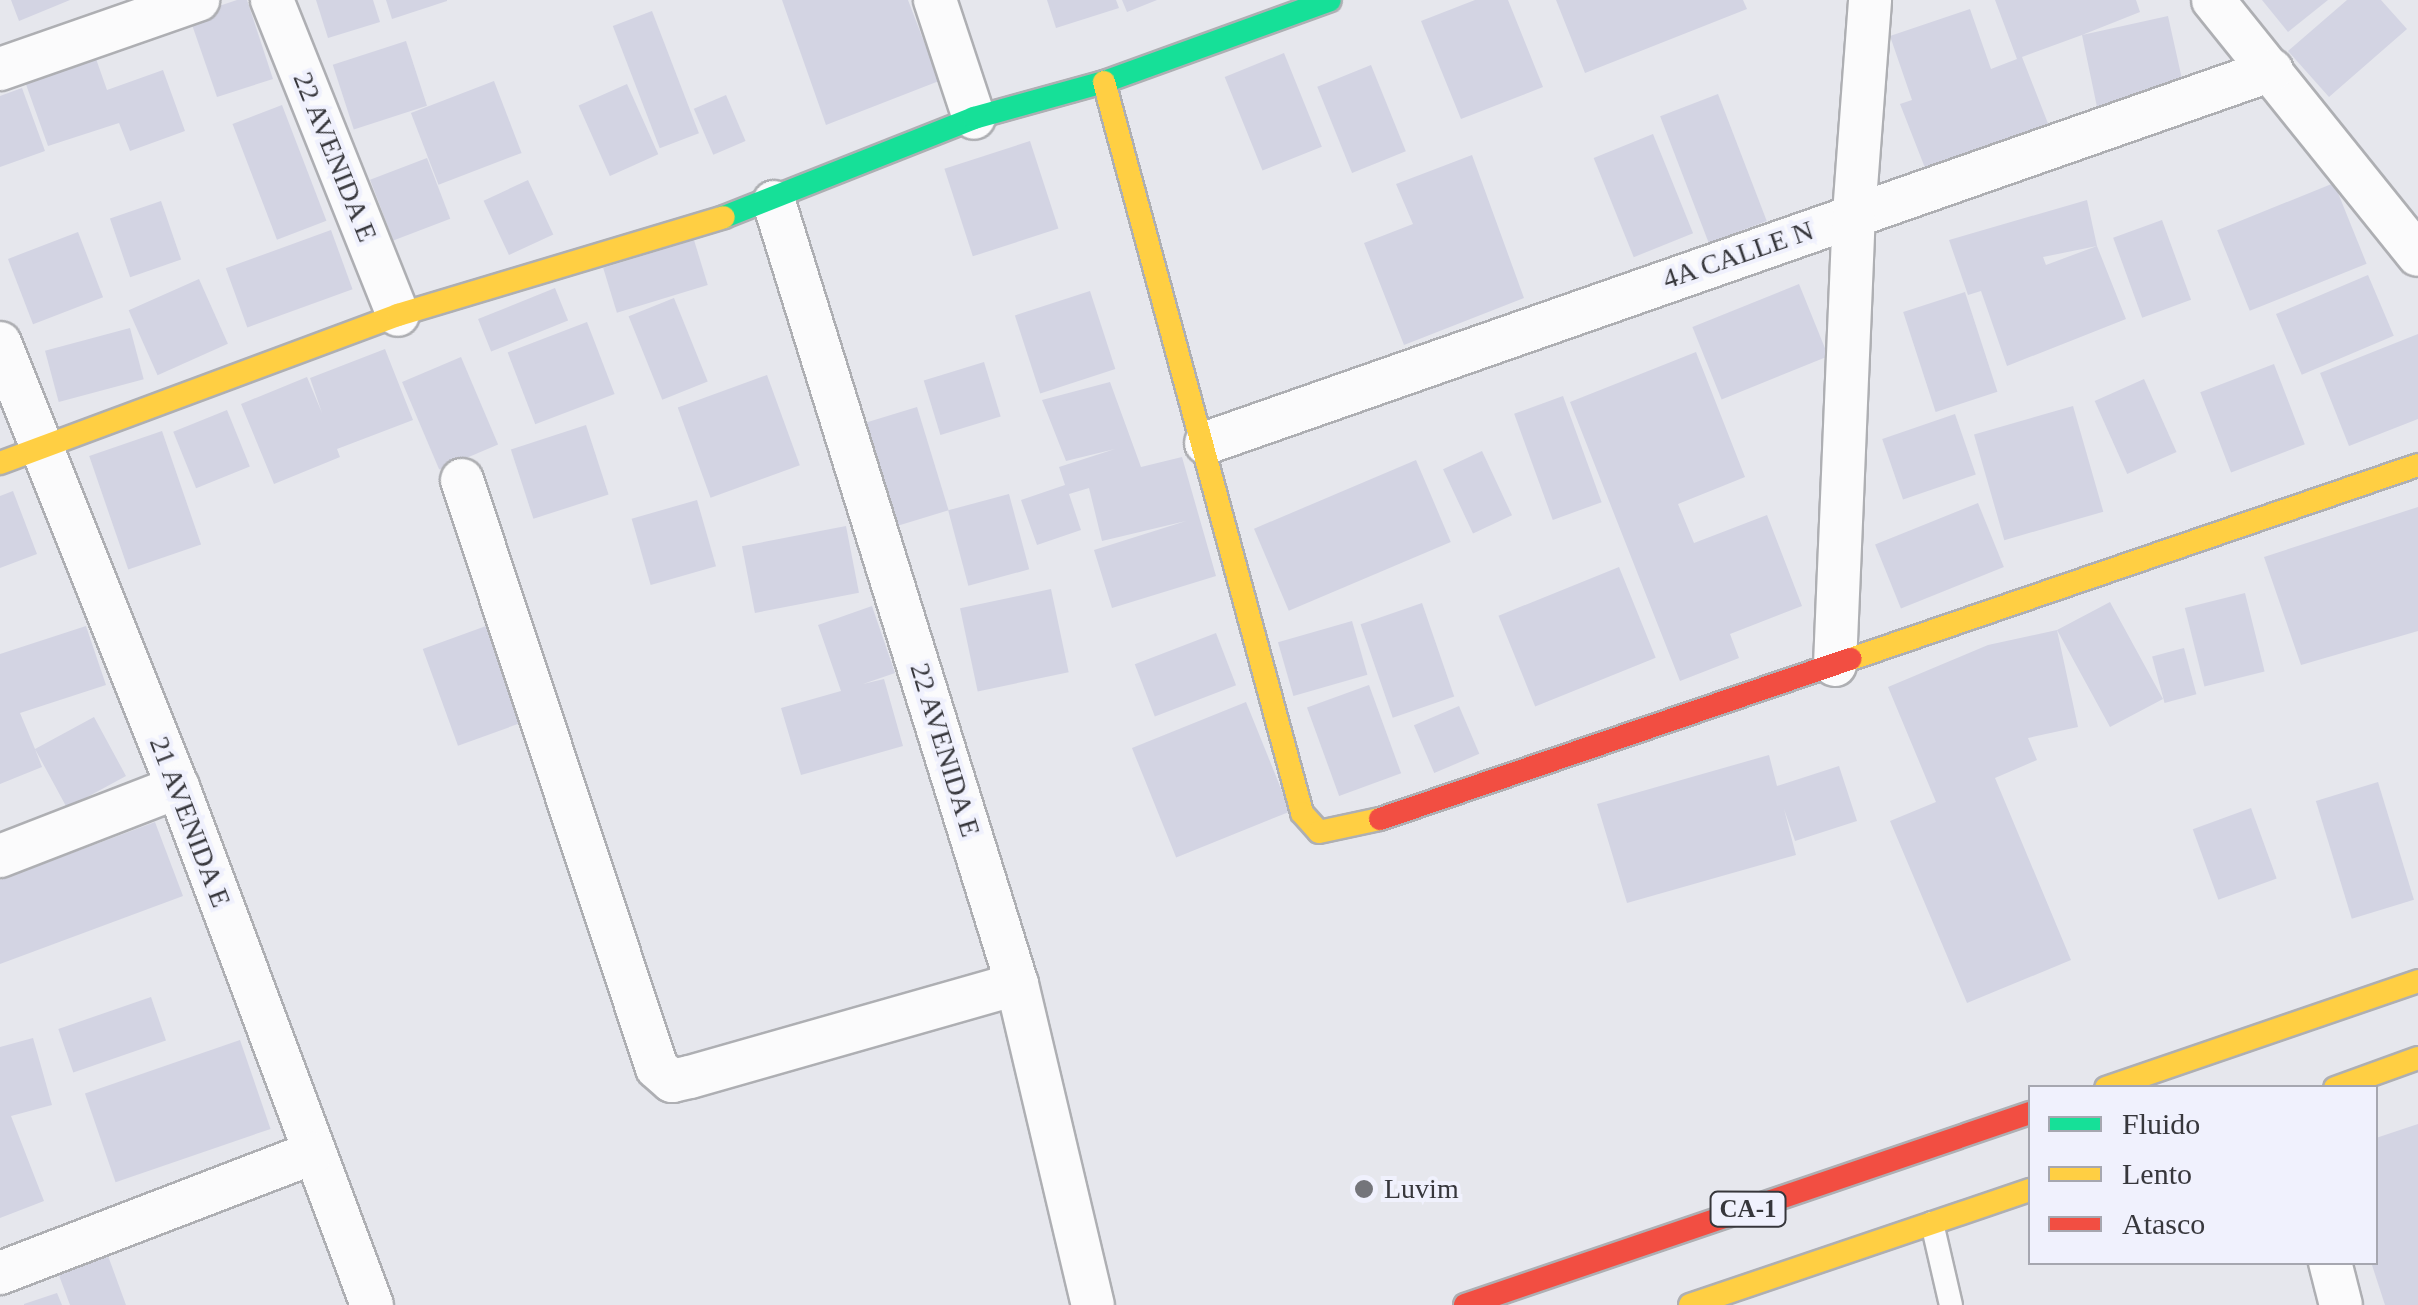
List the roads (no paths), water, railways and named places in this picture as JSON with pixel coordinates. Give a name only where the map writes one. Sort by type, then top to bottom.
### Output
[{"type":"main road","points":[[0,463],[398,315],[774,202],[974,118],[1104,82],[1330,0]]},
{"type":"main road","points":[[1104,82],[1206,443],[1302,813],[1319,832],[1345,831],[2418,464]]},
{"type":"main road","points":[[2115,1085],[2418,980]]},
{"type":"main road","points":[[2343,1085],[2418,1058]]},
{"type":"main road","name":"CA-1","points":[[1465,1305],[2028,1114]]},
{"type":"main road","name":"CA-1","points":[[1690,1305],[2028,1191]]},
{"type":"street","points":[[0,69],[198,0]]},
{"type":"street","name":"22 AVENIDA E","points":[[272,0],[398,315]]},
{"type":"street","points":[[935,0],[974,118]]},
{"type":"street","points":[[1836,665],[1854,214],[1870,0]]},
{"type":"street","points":[[2213,0],[2418,255]]},
{"type":"street","name":"4A CALLE N","points":[[1206,443],[2272,70]]},
{"type":"street","name":"22 AVENIDA E","points":[[774,202],[1017,984],[1093,1305]]},
{"type":"street","name":"21 AVENIDA E","points":[[0,342],[178,787],[372,1305]]},
{"type":"street","points":[[462,480],[656,1068],[672,1081],[690,1078],[1017,984]]},
{"type":"street","points":[[0,856],[178,787]]},
{"type":"street","points":[[0,1273],[312,1153]]},
{"type":"street","points":[[2331,1265],[2341,1305]]},
{"type":"lane","points":[[1932,1224],[1951,1305]]},
{"type":"place","name":"Luvim","points":[[1364,1189]]}]
